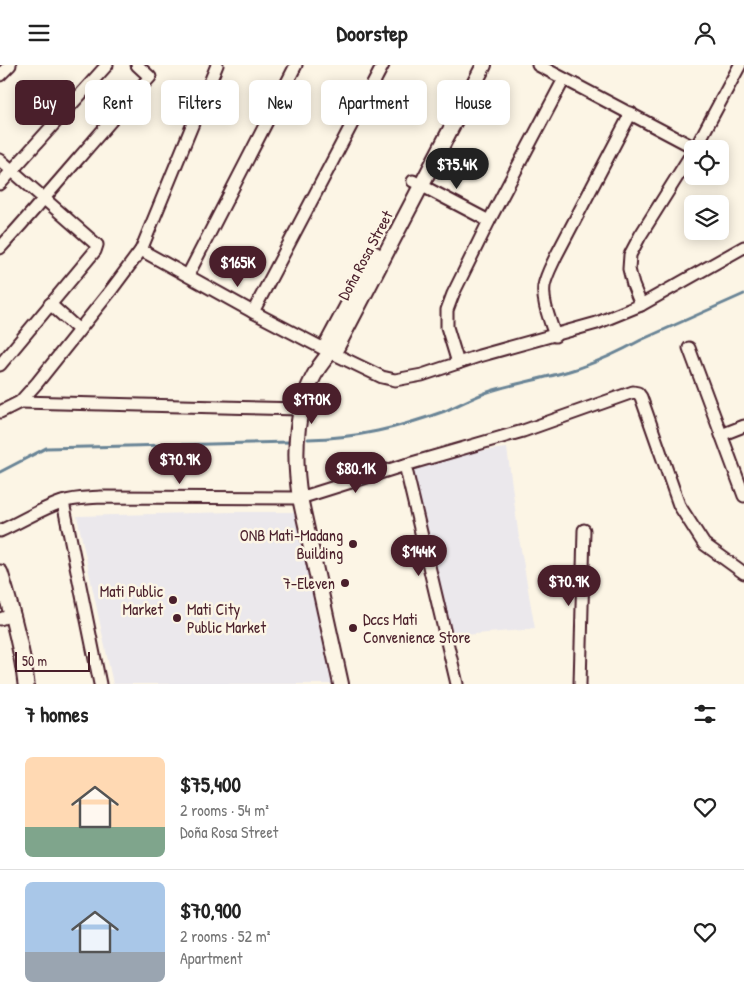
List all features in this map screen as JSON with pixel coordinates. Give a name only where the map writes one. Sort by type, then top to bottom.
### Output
[{"type":"main road","points":[[1,578],[6,617],[25,672],[26,684]]},
{"type":"street","points":[[0,75],[10,65]]},
{"type":"street","points":[[0,184],[107,65]]},
{"type":"street","points":[[0,248],[150,77],[137,65]]},
{"type":"street","points":[[0,412],[20,402],[112,289],[141,250],[218,65]]},
{"type":"street","points":[[188,275],[296,65]]},
{"type":"street","points":[[253,312],[383,65]]},
{"type":"street","name":"Doña Rosa Street","points":[[342,684],[300,499],[296,441],[301,409],[313,378],[329,352],[337,347],[473,65]]},
{"type":"street","name":"Doña Rosa Street","points":[[417,184],[484,65]]},
{"type":"street","points":[[538,65],[631,113],[684,144]]},
{"type":"street","points":[[699,140],[740,65]]},
{"type":"street","points":[[458,363],[447,327],[447,310],[489,221],[564,79]]},
{"type":"street","points":[[555,336],[544,297],[544,285],[556,256],[631,113]]},
{"type":"street","points":[[0,160],[97,245],[95,251],[0,365]]},
{"type":"street","points":[[641,305],[629,269],[630,255],[684,166]]},
{"type":"street","points":[[417,184],[489,221]]},
{"type":"street","points":[[141,250],[329,352],[382,377],[394,380],[422,375],[479,356],[597,323],[641,305],[744,247]]},
{"type":"street","points":[[50,304],[79,330]]},
{"type":"street","points":[[690,348],[744,496]]},
{"type":"street","points":[[0,531],[50,506],[77,499],[101,497],[300,499],[405,465],[523,431],[632,392],[638,393],[641,397],[679,505],[704,544],[744,573]]},
{"type":"street","points":[[20,402],[301,409]]},
{"type":"street","points":[[721,435],[744,425]]},
{"type":"street","points":[[405,465],[457,684]]},
{"type":"street","points":[[63,502],[100,684]]},
{"type":"street","points":[[580,684],[584,530]]},
{"type":"shaded area","points":[[507,448],[519,538],[535,629],[453,636],[430,552],[412,465],[448,454]]},
{"type":"shaded area","name":"Mati Public Market","points":[[296,512],[333,684],[113,684],[77,516]]},
{"type":"waterway","points":[[308,439],[344,437],[394,427],[445,411],[494,390],[579,368],[610,356],[641,340],[744,294]]},
{"type":"waterway","points":[[0,472],[46,448],[290,442]]},
{"type":"place","name":"ONB Mati-Madang Building","points":[[353,544]]},
{"type":"place","name":"7-Eleven","points":[[345,583]]},
{"type":"place","name":"Mati Public Market","points":[[173,600]]},
{"type":"place","name":"Mati City Public Market","points":[[177,618]]},
{"type":"place","name":"Dccs Mati Convenience Store","points":[[353,628]]}]
